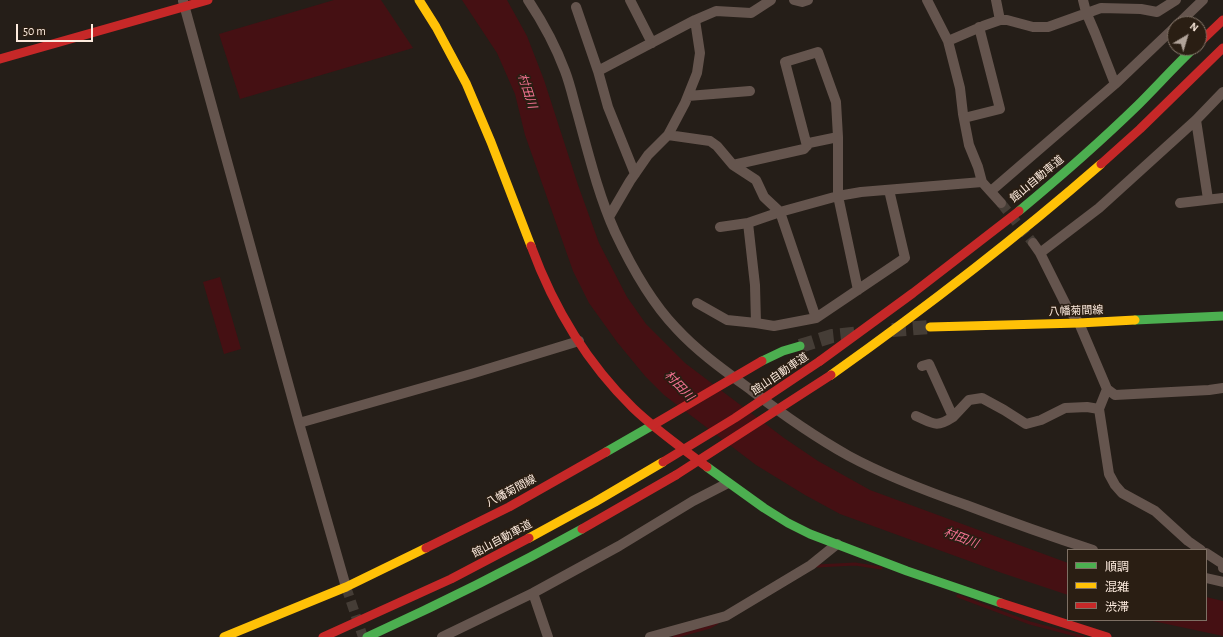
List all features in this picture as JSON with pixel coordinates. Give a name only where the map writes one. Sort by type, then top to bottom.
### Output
[{"type":"main road","points":[[0,58],[184,4],[208,0]]},
{"type":"main road","points":[[418,0],[442,35],[466,83],[542,275],[560,311],[595,365],[633,408],[652,425],[728,483],[770,512],[800,529],[935,581],[1106,637]]},
{"type":"main road","points":[[1207,35],[1222,20]]},
{"type":"main road","points":[[367,637],[498,574],[583,529],[676,475],[831,375],[922,309],[1016,236],[1112,154],[1223,48]]},
{"type":"main road","name":"館山自動車道","points":[[323,637],[380,612],[500,554],[580,511],[748,409],[912,295],[1006,222],[1064,173],[1138,104],[1186,56]]},
{"type":"main road","name":"八幡菊間線","points":[[930,327],[1079,323],[1222,314]]},
{"type":"main road","name":"八幡菊間線","points":[[224,637],[346,586],[509,506],[762,361],[783,351],[800,346]]},
{"type":"street","points":[[528,0],[541,21],[566,71],[601,197],[623,249],[638,277],[659,307],[675,327],[693,345],[784,415],[849,456],[895,478],[936,494],[1090,549]]},
{"type":"street","points":[[630,0],[652,43]]},
{"type":"street","points":[[598,70],[695,20],[716,11],[750,13],[771,0]]},
{"type":"street","points":[[794,0],[802,2],[808,0]]},
{"type":"street","points":[[927,0],[948,41],[960,88],[969,145],[982,182],[1001,203]]},
{"type":"street","points":[[996,0],[1000,20]]},
{"type":"street","points":[[1083,0],[1086,12],[1115,84]]},
{"type":"street","points":[[948,41],[1000,20],[1007,20],[1033,27],[1048,27],[1086,12],[1101,8],[1141,9],[1157,12],[1176,0]]},
{"type":"street","points":[[1185,16],[1196,2]]},
{"type":"street","points":[[184,4],[299,423],[346,586]]},
{"type":"street","points":[[576,7],[598,70],[608,107],[635,174]]},
{"type":"street","points":[[609,217],[648,155],[668,135],[688,96],[697,73],[700,53],[695,20]]},
{"type":"street","points":[[964,118],[1000,109],[979,28]]},
{"type":"street","points":[[991,192],[1115,84],[1167,35]]},
{"type":"street","points":[[807,146],[785,62],[818,52],[836,102],[838,137],[838,196],[858,290]]},
{"type":"street","points":[[688,96],[750,91]]},
{"type":"street","points":[[1040,253],[1099,208],[1196,120],[1223,92]]},
{"type":"street","points":[[1196,120],[1208,200]]},
{"type":"street","points":[[668,135],[710,141],[717,146],[733,165],[756,180],[764,197],[780,212],[816,318]]},
{"type":"street","points":[[733,165],[804,149],[809,143],[838,137]]},
{"type":"street","points":[[720,227],[748,224],[780,212],[838,196],[861,192],[982,182]]},
{"type":"street","points":[[697,303],[727,320],[774,326],[816,318],[905,258],[889,190]]},
{"type":"street","points":[[1180,203],[1223,198]]},
{"type":"street","points":[[748,224],[755,285],[756,323]]},
{"type":"street","points":[[1033,243],[1040,253],[1067,307],[1079,323],[1106,389],[1115,395],[1223,388]]},
{"type":"street","points":[[299,423],[471,374],[579,341]]},
{"type":"street","points":[[922,366],[929,364],[953,417]]},
{"type":"street","points":[[1106,389],[1099,408],[1109,474],[1115,485],[1122,493],[1155,511],[1188,541],[1200,549]]},
{"type":"street","points":[[916,416],[935,424],[945,422],[953,417],[969,400],[982,398],[1026,424],[1041,420],[1065,408],[1099,408]]},
{"type":"street","points":[[442,637],[533,593],[619,546],[693,501],[728,483]]},
{"type":"street","points":[[650,637],[726,616],[811,565],[837,544]]},
{"type":"street","points":[[1207,554],[1223,564],[1223,568]]},
{"type":"street","points":[[1207,578],[1223,582]]},
{"type":"street","points":[[533,593],[548,637]]},
{"type":"water","points":[[334,0],[381,0],[413,48],[240,99],[219,34]]},
{"type":"water","name":"村田川","points":[[462,0],[507,0],[527,36],[544,80],[578,185],[599,243],[627,297],[646,324],[685,363],[784,438],[818,461],[870,490],[1067,563],[1067,595],[1002,573],[840,514],[805,495],[756,465],[664,395],[645,376],[617,342],[589,303],[573,271],[525,135],[515,94],[497,53]]},
{"type":"water","points":[[220,277],[241,349],[224,354],[203,282]]},
{"type":"water","points":[[1207,597],[1223,601],[1223,636],[1153,621],[1207,621]]},
{"type":"waterway","points":[[817,566],[855,564],[881,568]]},
{"type":"waterway","points":[[958,596],[1030,623],[1083,637]]},
{"type":"waterway","points":[[674,637],[710,627],[717,623]]},
{"type":"tunnel","points":[[1001,203],[1033,243]]},
{"type":"tunnel","points":[[892,330],[930,327]]},
{"type":"tunnel","points":[[800,346],[832,336],[860,333]]},
{"type":"tunnel","points":[[346,587],[363,637]]},
{"type":"traffic: fast","points":[[1019,211],[1109,132],[1186,56]]},
{"type":"traffic: fast","points":[[1135,320],[1223,316]]},
{"type":"traffic: fast","points":[[762,361],[783,351],[800,346]]},
{"type":"traffic: fast","points":[[606,452],[653,425]]},
{"type":"traffic: fast","points":[[707,467],[764,508],[788,523],[810,534],[907,571],[1001,603]]},
{"type":"traffic: fast","points":[[367,637],[476,585],[582,529]]},
{"type":"traffic: slow","points":[[419,0],[436,27],[466,83],[491,142],[531,246]]},
{"type":"traffic: slow","points":[[831,375],[969,273],[1069,192],[1101,164]]},
{"type":"traffic: slow","points":[[930,327],[1135,320]]},
{"type":"traffic: slow","points":[[529,538],[595,502],[663,462]]},
{"type":"traffic: slow","points":[[224,637],[346,587],[426,548]]},
{"type":"traffic: jam","points":[[0,59],[208,0]]},
{"type":"traffic: jam","points":[[1207,35],[1223,20]]},
{"type":"traffic: jam","points":[[1101,164],[1140,129],[1223,48]]},
{"type":"traffic: jam","points":[[820,361],[913,293],[1019,211]]},
{"type":"traffic: jam","points":[[531,246],[550,290],[573,333],[586,353],[616,391],[669,439],[707,467]]},
{"type":"traffic: jam","points":[[653,425],[762,361]]},
{"type":"traffic: jam","points":[[663,462],[735,418],[820,361]]},
{"type":"traffic: jam","points":[[676,475],[831,375]]},
{"type":"traffic: jam","points":[[426,548],[509,507],[606,452]]},
{"type":"traffic: jam","points":[[582,529],[676,475]]},
{"type":"traffic: jam","points":[[323,637],[451,579],[529,538]]},
{"type":"traffic: jam","points":[[1001,603],[1107,637]]}]
